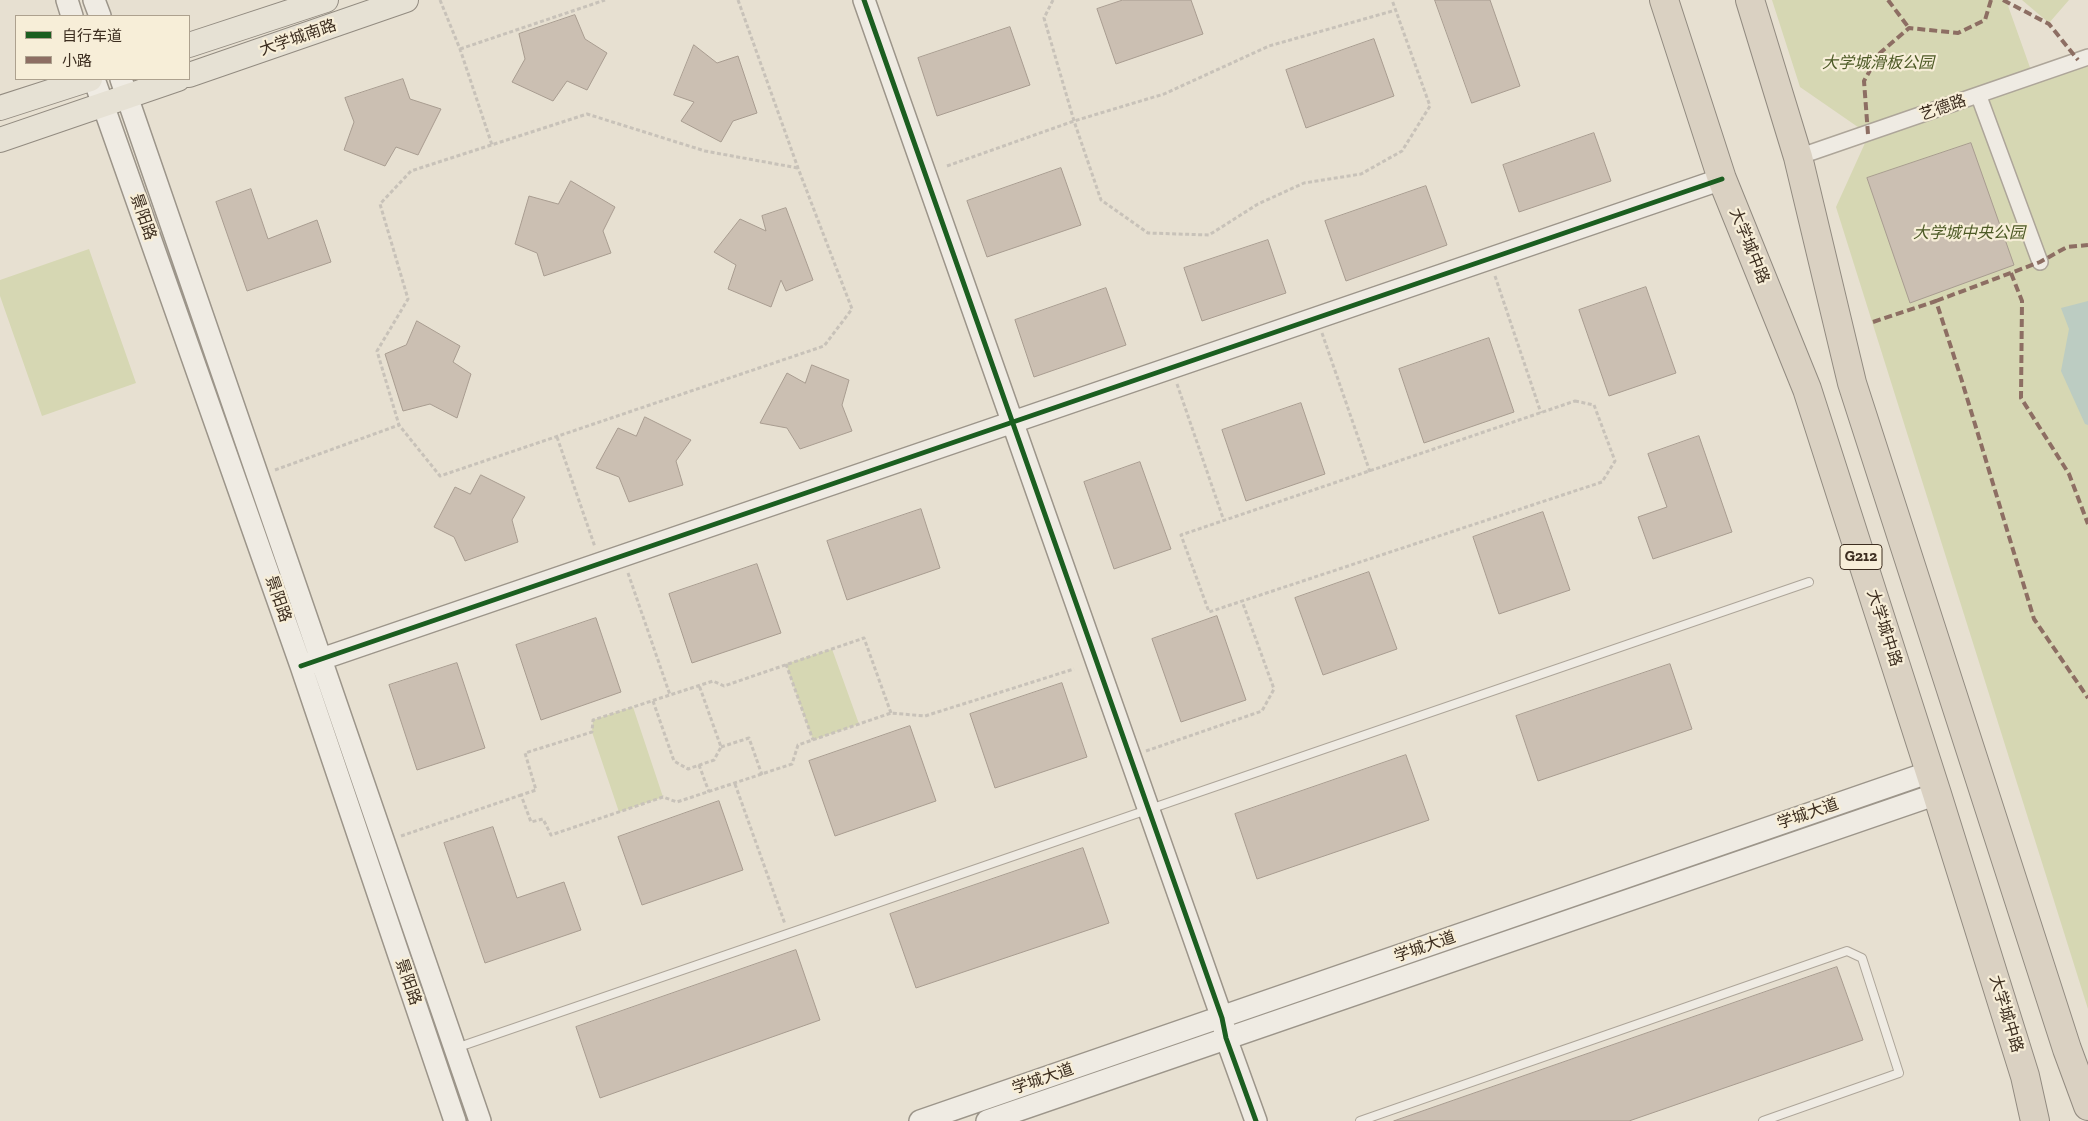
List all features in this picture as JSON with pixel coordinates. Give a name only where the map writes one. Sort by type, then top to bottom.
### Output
[{"type":"highway","name":"大学城中路","points":[[1664,0],[1722,179],[1807,389],[2025,1076],[2035,1121]]},
{"type":"highway","name":"G212","points":[[1750,0],[1798,157],[1852,382],[2064,1039],[2088,1106]]},
{"type":"main road","points":[[94,0],[100,15]]},
{"type":"main road","name":"大学城南路","points":[[190,45],[326,0]]},
{"type":"main road","name":"大学城南路","points":[[190,75],[406,0]]},
{"type":"main road","points":[[864,0],[1256,1121]]},
{"type":"main road","points":[[0,108],[87,80]]},
{"type":"main road","name":"景阳路","points":[[94,80],[311,662],[384,842],[480,1121]]},
{"type":"main road","points":[[0,140],[103,104],[124,88],[172,80]]},
{"type":"main road","name":"景阳路","points":[[124,88],[258,476],[311,662],[455,1121]]},
{"type":"main road","points":[[311,662],[1722,179]]},
{"type":"main road","name":"学城大道","points":[[920,1121],[1224,1028],[1933,783]]},
{"type":"main road","name":"学城大道","points":[[988,1121],[1224,1028]]},
{"type":"street","name":"艺德路","points":[[1798,157],[2088,57]]},
{"type":"street","points":[[1981,102],[2040,262]]},
{"type":"lane","points":[[454,1048],[1810,582]]},
{"type":"lane","points":[[1360,1121],[1847,952],[1862,958],[1898,1073],[1763,1121]]},
{"type":"path","points":[[440,0],[460,49],[492,144]]},
{"type":"path","points":[[460,49],[605,0]]},
{"type":"path","points":[[738,0],[798,168],[852,309],[824,346],[440,476],[399,425],[377,351],[408,299],[380,204],[411,171],[587,114],[705,151],[798,168]]},
{"type":"path","points":[[1053,0],[1044,18],[1074,121],[1101,200],[1148,233],[1209,235],[1258,204],[1304,183],[1361,174],[1402,151],[1430,106],[1392,0]]},
{"type":"path","points":[[947,166],[1074,121],[1164,94],[1269,46],[1396,10]]},
{"type":"path","points":[[1489,259],[1541,413]]},
{"type":"path","points":[[1316,318],[1370,472]]},
{"type":"path","points":[[1171,368],[1224,521]]},
{"type":"path","points":[[1575,402],[1594,405],[1615,461],[1602,482],[1209,612],[1181,535],[1541,413],[1575,402]]},
{"type":"path","points":[[258,476],[399,425]]},
{"type":"path","points":[[557,436],[600,563]]},
{"type":"path","points":[[622,556],[670,695]]},
{"type":"path","points":[[1130,757],[1262,711],[1274,689],[1242,601]]},
{"type":"path","points":[[384,842],[536,790],[525,753],[592,732],[593,720],[713,681],[724,686],[864,638],[891,714]]},
{"type":"path","points":[[786,664],[812,740]]},
{"type":"path","points":[[521,795],[531,822],[543,819],[551,835],[664,796],[677,802],[762,775],[792,764],[798,745],[891,714],[925,716],[1074,669]]},
{"type":"path","points":[[699,685],[721,747]]},
{"type":"path","points":[[653,700],[674,761],[688,769],[714,760],[721,747],[749,738],[762,775]]},
{"type":"path","points":[[699,765],[709,792]]},
{"type":"path","points":[[735,784],[788,934]]},
{"type":"green space","name":"大学城滑板公园","points":[[1772,0],[2006,0],[2033,76],[1868,134],[1800,87]]},
{"type":"green space","points":[[2022,0],[2069,0],[2049,23]]},
{"type":"green space","name":"大学城中央公园","points":[[2088,63],[2088,1009],[1836,207],[1865,143]]},
{"type":"green space","points":[[89,249],[136,383],[42,416],[0,296],[0,280]]},
{"type":"green space","points":[[832,649],[859,724],[813,740],[786,664]]},
{"type":"green space","points":[[633,707],[663,797],[619,812],[592,732],[593,720]]},
{"type":"shaded area","points":[[2088,301],[2088,425],[2085,424],[2061,371],[2069,329],[2061,308]]},
{"type":"building","points":[[1123,0],[1191,0],[1203,34],[1116,64],[1097,9]]},
{"type":"building","points":[[1435,0],[1490,0],[1520,86],[1472,103]]},
{"type":"building","points":[[575,15],[585,39],[607,53],[587,90],[567,81],[553,101],[512,82],[525,59],[519,34]]},
{"type":"building","points":[[1010,27],[1030,85],[937,116],[918,58]]},
{"type":"building","points":[[1374,39],[1394,96],[1306,128],[1286,70]]},
{"type":"building","points":[[694,45],[717,63],[738,56],[757,113],[733,121],[721,142],[681,121],[694,102],[674,95]]},
{"type":"building","points":[[403,79],[410,99],[441,109],[418,155],[396,147],[385,166],[344,150],[354,122],[345,98]]},
{"type":"building","points":[[1594,133],[1611,181],[1519,212],[1503,165]]},
{"type":"building","points":[[1971,143],[2014,265],[1910,303],[1867,178]]},
{"type":"building","points":[[1061,168],[1081,225],[987,257],[967,201]]},
{"type":"building","points":[[571,181],[615,207],[603,231],[611,253],[544,276],[537,253],[515,244],[529,196],[558,204]]},
{"type":"building","points":[[1426,186],[1447,245],[1346,281],[1325,221]]},
{"type":"building","points":[[251,189],[268,239],[317,220],[331,262],[247,291],[216,202]]},
{"type":"building","points":[[786,208],[813,280],[786,291],[781,280],[771,307],[728,289],[736,265],[714,252],[740,219],[766,231],[762,216]]},
{"type":"building","points":[[1268,240],[1286,293],[1202,321],[1184,268]]},
{"type":"building","points":[[1646,287],[1676,373],[1609,396],[1579,310]]},
{"type":"building","points":[[1106,288],[1126,345],[1034,377],[1015,320]]},
{"type":"building","points":[[417,321],[460,346],[453,362],[471,374],[457,418],[430,404],[403,411],[385,354],[406,345]]},
{"type":"building","points":[[1489,338],[1514,412],[1424,443],[1399,369]]},
{"type":"building","points":[[812,365],[849,380],[842,405],[852,431],[800,449],[787,428],[760,423],[787,373],[805,383]]},
{"type":"building","points":[[1301,403],[1325,474],[1246,501],[1222,430]]},
{"type":"building","points":[[645,417],[691,440],[676,461],[683,485],[629,502],[619,477],[596,468],[618,428],[636,436]]},
{"type":"building","points":[[1699,436],[1732,532],[1653,559],[1638,517],[1667,507],[1648,454]]},
{"type":"building","points":[[1140,462],[1171,549],[1114,569],[1084,482]]},
{"type":"building","points":[[481,475],[525,497],[512,520],[518,542],[465,561],[454,537],[434,527],[455,487],[470,494]]},
{"type":"building","points":[[921,509],[940,568],[847,600],[827,541]]},
{"type":"building","points":[[1543,512],[1570,590],[1499,614],[1473,537]]},
{"type":"building","points":[[757,564],[781,633],[692,663],[669,594]]},
{"type":"building","points":[[1369,572],[1397,649],[1323,675],[1295,598]]},
{"type":"building","points":[[1217,616],[1246,700],[1181,722],[1152,639]]},
{"type":"building","points":[[596,618],[621,692],[541,720],[516,645]]},
{"type":"building","points":[[457,663],[485,748],[417,770],[389,685]]},
{"type":"building","points":[[1670,664],[1692,729],[1538,781],[1516,716]]},
{"type":"building","points":[[1062,683],[1087,757],[995,788],[970,714]]},
{"type":"building","points":[[910,726],[936,801],[835,836],[809,761]]},
{"type":"building","points":[[1406,755],[1429,820],[1257,879],[1235,814]]},
{"type":"building","points":[[719,801],[743,870],[642,905],[618,837]]},
{"type":"building","points":[[493,827],[517,898],[564,882],[581,930],[485,963],[444,843]]},
{"type":"building","points":[[1083,848],[1109,923],[916,988],[890,914]]},
{"type":"building","points":[[796,950],[820,1020],[600,1098],[576,1027]]},
{"type":"building","points":[[1837,967],[1863,1040],[1629,1121],[1394,1121]]},
{"type":"marked path","points":[[1888,0],[1909,28]]},
{"type":"marked path","points":[[1868,134],[1864,81],[1880,53],[1909,28],[1958,33],[1985,20],[1991,0]]},
{"type":"marked path","points":[[2003,0],[2049,24],[2078,60]]},
{"type":"marked path","points":[[1936,301],[2040,262],[2067,247],[2088,245]]},
{"type":"marked path","points":[[2011,273],[2022,301],[2021,398],[2069,474],[2088,524]]},
{"type":"marked path","points":[[1873,322],[1936,301],[2034,619],[2088,698]]},
{"type":"cycle path","points":[[864,0],[1222,1018],[1226,1038],[1256,1121]]},
{"type":"cycle path","points":[[301,666],[1722,179]]}]
